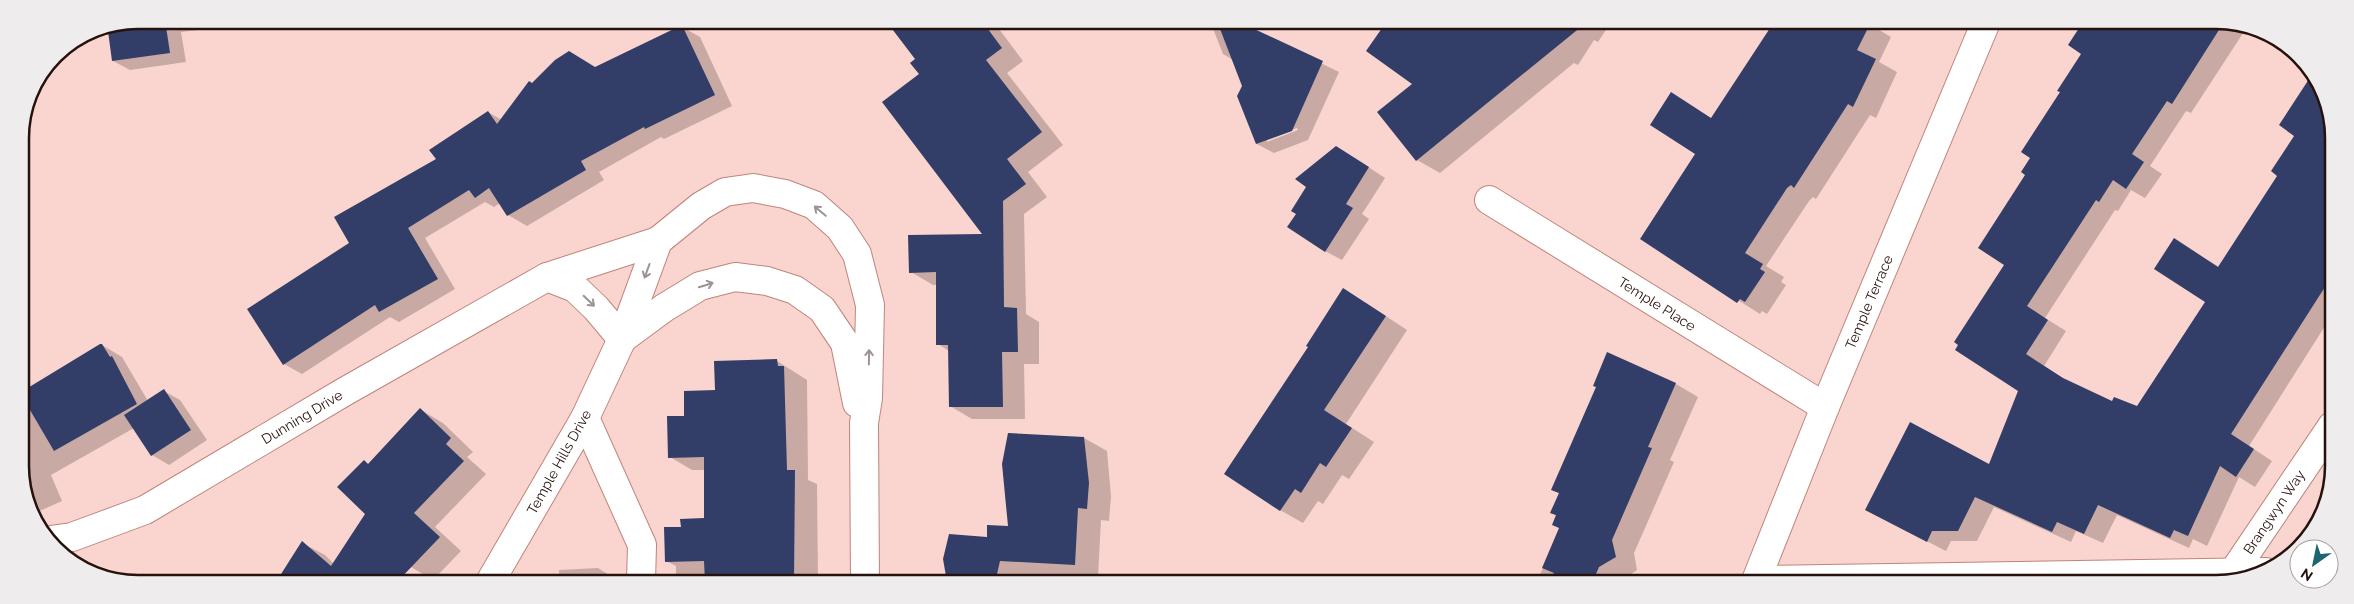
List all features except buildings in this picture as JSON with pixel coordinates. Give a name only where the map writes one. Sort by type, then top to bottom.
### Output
[{"type":"street","name":"Temple Terrace","points":[[1759,575],[1825,407],[1983,29]]},
{"type":"street","name":"Temple Hills Drive","points":[[494,575],[585,418],[622,340],[658,241],[701,206],[725,192],[753,188],[785,194],[814,205],[840,228],[858,254],[870,305],[868,398],[864,423],[865,575]]},
{"type":"street","name":"Temple Place","points":[[1489,200],[1825,407]]},
{"type":"street","name":"Dunning Drive","points":[[57,539],[72,537],[145,510],[344,392],[547,277],[658,241]]},
{"type":"street","points":[[547,277],[575,288],[596,308],[622,340]]},
{"type":"street","name":"Temple Hills Drive","points":[[622,340],[664,308],[700,286],[735,277],[767,281],[795,290],[822,310],[845,343],[856,399],[864,423]]},
{"type":"street","points":[[585,418],[642,545],[641,575]]},
{"type":"street","name":"Brangwyn Way","points":[[2232,574],[2325,436]]},
{"type":"street","points":[[2172,575],[2230,574]]}]
